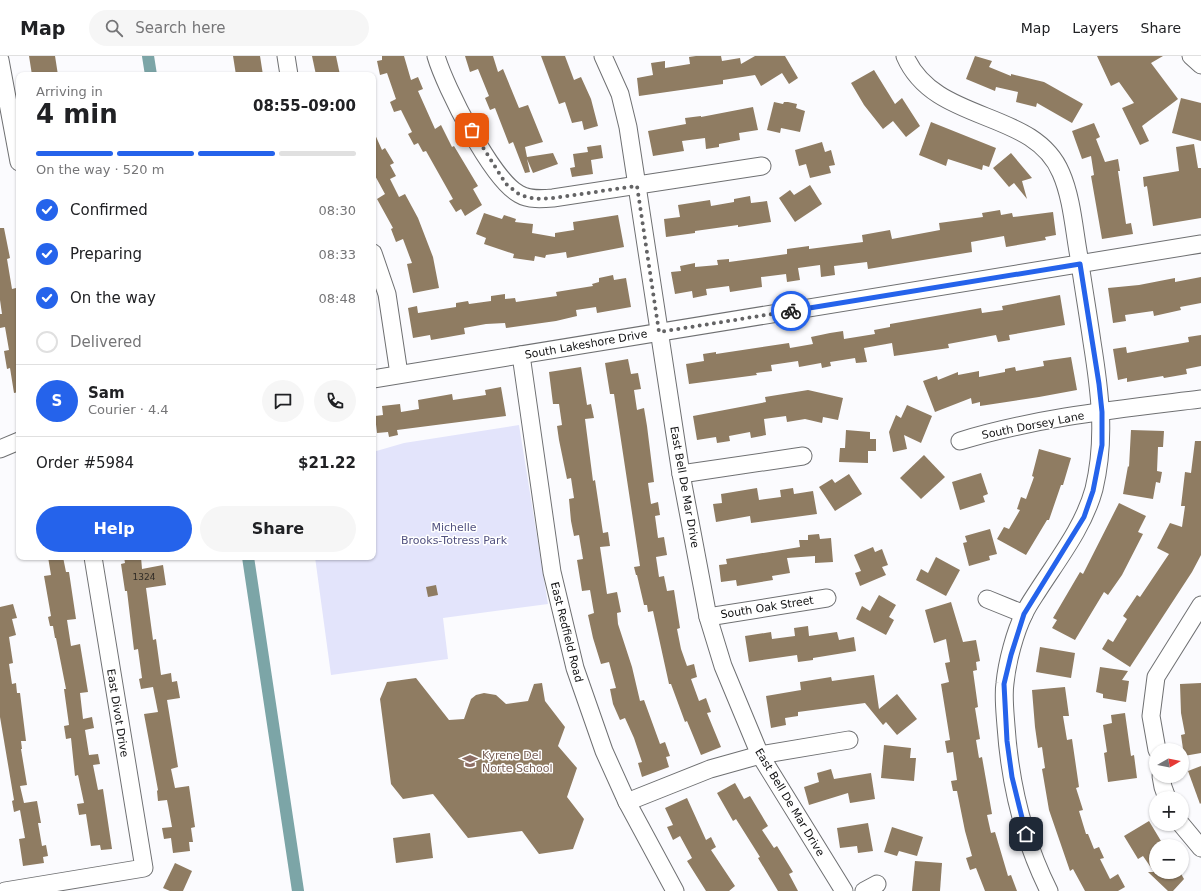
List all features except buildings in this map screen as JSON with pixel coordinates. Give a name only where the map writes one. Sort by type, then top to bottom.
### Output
[{"type":"street","points":[[286,56],[289,72]]},
{"type":"street","points":[[436,56],[459,108],[484,152],[506,184],[520,195],[536,199],[553,198],[762,166]]},
{"type":"street","name":"East Bell De Mar Drive","points":[[603,56],[620,94],[628,128],[682,474],[708,617],[723,666],[760,755],[844,891]]},
{"type":"street","points":[[906,56],[911,69],[931,90],[951,103],[1016,129],[1042,147],[1053,160],[1061,173],[1068,197],[1080,264],[1102,412],[1102,445],[1098,469],[1093,491],[1084,517],[1024,614],[1011,655],[1004,684],[1007,741],[1019,814],[1029,845],[1049,891]]},
{"type":"street","points":[[1191,56],[1201,65]]},
{"type":"street","points":[[0,60],[5,115],[16,152]]},
{"type":"street","name":"South Lakeshore Drive","points":[[376,378],[520,356],[1201,244]]},
{"type":"street","points":[[376,262],[387,294],[399,374]]},
{"type":"street","name":"East Redfield Road","points":[[520,356],[552,572],[573,660],[604,751],[627,802],[675,891]]},
{"type":"street","name":"South Dorsey Lane","points":[[960,441],[998,429],[1102,412],[1201,399]]},
{"type":"street","points":[[0,449],[16,442]]},
{"type":"street","points":[[682,474],[803,456]]},
{"type":"street","name":"East Divot Drive","points":[[5,891],[144,868],[93,560]]},
{"type":"street","name":"South Oak Street","points":[[708,617],[826,598]]},
{"type":"street","points":[[987,599],[1024,614]]},
{"type":"street","points":[[1156,743],[1151,716],[1156,677],[1201,605]]},
{"type":"street","points":[[627,802],[710,769],[760,755],[849,740]]},
{"type":"street","points":[[1187,831],[1201,848]]},
{"type":"green space","name":"Michelle Brooks-Totress Park","points":[[519,425],[548,604],[443,618],[448,659],[331,675],[315,560],[376,560],[376,451],[404,443]]},
{"type":"waterway","points":[[148,56],[151,72]]},
{"type":"waterway","points":[[248,560],[298,891]]},
{"type":"way so far","points":[[472,130],[484,152],[506,184],[520,195],[536,199],[553,198],[637,186],[659,332],[791,311]]},
{"type":"place","name":"Kyrene Del Norte School","points":[[470,761]]},
{"type":"route","points":[[791,311],[1080,264],[1099,384],[1102,412],[1102,445],[1093,491],[1084,517],[1024,614],[1011,655],[1004,684],[1005,718],[1012,777],[1019,814],[1026,834]]}]
